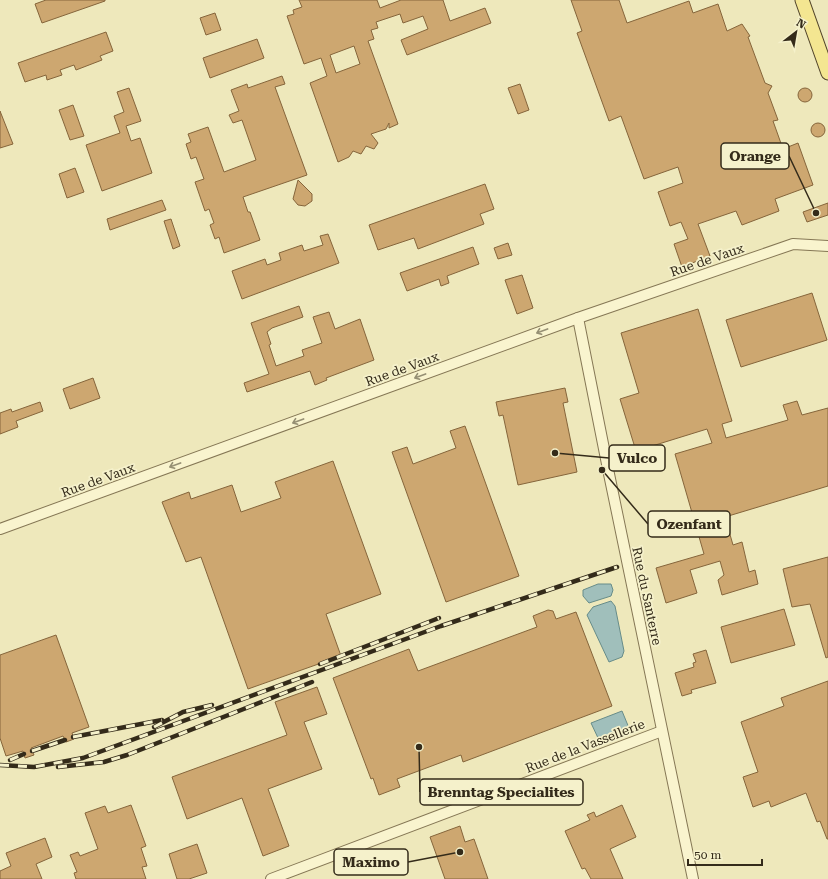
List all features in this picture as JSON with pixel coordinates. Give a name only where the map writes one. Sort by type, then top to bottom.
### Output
[{"type":"main road","points":[[802,0],[828,73]]},
{"type":"street","name":"Rue de Vaux","points":[[0,529],[578,318],[792,244],[816,247],[828,246]]},
{"type":"street","name":"Rue de Vaux","points":[[816,247],[828,252]]},
{"type":"street","name":"Rue du Santerre","points":[[578,318],[693,879]]},
{"type":"street","name":"Rue de la Vassellerie","points":[[271,879],[662,731]]},
{"type":"water","points":[[598,584],[611,584],[613,590],[611,596],[589,603],[583,596],[583,590]]},
{"type":"water","points":[[611,601],[615,606],[624,651],[622,657],[609,662],[587,615],[593,607]]},
{"type":"water","points":[[622,711],[629,728],[599,740],[591,723]]},
{"type":"building","points":[[46,0],[105,1],[42,23],[35,4]]},
{"type":"building","points":[[299,0],[377,0],[380,8],[401,0],[443,0],[450,21],[485,8],[491,23],[407,55],[401,40],[428,29],[423,16],[403,23],[400,14],[376,22],[378,28],[371,30],[374,39],[368,41],[398,124],[389,128],[389,123],[386,129],[371,134],[378,143],[374,149],[366,146],[361,154],[353,151],[349,157],[338,162],[310,83],[327,76],[321,58],[304,64],[287,16],[294,14],[293,10],[302,7]],"holes":[[[354,46],[360,64],[336,73],[330,55]]]},
{"type":"building","points":[[571,0],[619,0],[627,23],[689,1],[693,13],[718,4],[727,31],[742,24],[750,36],[748,37],[765,83],[772,86],[768,93],[778,120],[773,121],[783,149],[798,143],[813,185],[775,199],[779,211],[742,225],[736,211],[698,224],[710,256],[682,267],[674,244],[688,239],[681,222],[670,226],[658,192],[683,183],[678,167],[644,179],[621,116],[609,121],[577,33],[582,31]]},
{"type":"building","points":[[215,13],[221,30],[206,35],[200,18]]},
{"type":"building","points":[[106,32],[113,51],[100,56],[102,60],[76,70],[74,65],[60,70],[62,75],[47,80],[46,75],[25,82],[18,63]]},
{"type":"building","points":[[257,39],[264,58],[210,78],[203,58]]},
{"type":"building","points":[[282,76],[285,84],[275,87],[307,175],[243,197],[260,240],[224,253],[219,237],[215,239],[210,225],[214,223],[209,209],[205,211],[195,182],[204,179],[196,157],[191,159],[186,144],[191,142],[188,134],[208,127],[224,172],[256,160],[242,120],[233,123],[229,115],[239,111],[231,90],[247,84],[248,88]]},
{"type":"building","points":[[520,84],[529,110],[518,114],[508,88]]},
{"type":"building","points":[[129,88],[141,121],[126,126],[131,141],[140,138],[152,173],[102,191],[86,145],[120,133],[114,116],[124,112],[117,92]]},
{"type":"building","points":[[805,88],[810,90],[812,95],[810,100],[805,102],[800,100],[798,95],[800,90]]},
{"type":"building","points":[[73,105],[84,136],[70,140],[59,110]]},
{"type":"building","points":[[0,111],[13,144],[0,148]]},
{"type":"building","points":[[818,123],[823,125],[825,130],[823,135],[818,137],[813,135],[811,130],[813,125]]},
{"type":"building","points":[[75,168],[84,192],[67,198],[59,174]]},
{"type":"building","points":[[298,180],[312,194],[312,201],[305,206],[298,205],[293,199]]},
{"type":"building","points":[[485,184],[494,209],[480,214],[484,224],[418,249],[414,238],[378,250],[369,225]]},
{"type":"building","points":[[162,200],[166,210],[110,230],[107,219]]},
{"type":"building","points":[[828,203],[828,215],[807,222],[803,212]]},
{"type":"building","points":[[171,219],[180,246],[173,249],[164,221]]},
{"type":"building","points":[[328,234],[339,263],[242,299],[232,271],[265,259],[267,265],[281,260],[279,253],[302,245],[304,251],[323,245],[320,236]]},
{"type":"building","points":[[508,243],[512,255],[498,259],[494,248]]},
{"type":"building","points":[[473,247],[479,264],[447,276],[449,283],[441,286],[439,279],[407,291],[400,273]]},
{"type":"building","points":[[522,275],[533,308],[517,314],[505,280]]},
{"type":"building","points":[[812,293],[827,340],[741,367],[726,320]]},
{"type":"building","points":[[299,306],[303,317],[272,328],[267,332],[271,344],[269,345],[276,366],[304,356],[302,350],[322,343],[313,317],[329,312],[335,329],[360,319],[374,360],[326,378],[327,380],[315,385],[310,371],[247,392],[244,383],[269,374],[251,323]]},
{"type":"building","points":[[698,309],[732,421],[722,424],[726,438],[788,420],[783,405],[797,401],[802,415],[828,408],[828,486],[725,517],[733,545],[742,542],[749,572],[755,570],[758,584],[722,595],[718,580],[724,575],[720,561],[690,570],[697,593],[666,603],[656,568],[704,554],[675,454],[712,443],[707,429],[636,451],[620,399],[639,393],[621,333]]},
{"type":"building","points":[[93,378],[100,398],[70,409],[63,389]]},
{"type":"building","points":[[565,388],[568,402],[563,403],[577,472],[518,485],[503,415],[499,416],[496,402]]},
{"type":"building","points":[[40,402],[43,411],[16,421],[18,427],[0,434],[0,413],[11,409],[12,412]]},
{"type":"building","points":[[465,426],[519,576],[446,602],[392,452],[407,447],[413,464],[456,448],[450,431]]},
{"type":"building","points":[[333,461],[381,594],[326,614],[341,656],[248,689],[201,557],[186,562],[162,502],[189,492],[191,499],[232,485],[241,512],[281,498],[275,482]]},
{"type":"building","points":[[828,557],[828,657],[826,658],[810,604],[792,607],[783,569]]},
{"type":"building","points":[[784,609],[795,645],[731,663],[721,627]]},
{"type":"building","points":[[548,610],[553,611],[556,619],[576,612],[612,706],[463,762],[461,755],[397,779],[400,787],[379,795],[373,778],[371,779],[333,678],[409,649],[418,671],[537,627],[533,616]]},
{"type":"building","points":[[56,635],[89,727],[72,733],[74,739],[66,742],[63,736],[31,748],[34,755],[25,758],[23,751],[6,756],[0,738],[0,655]]},
{"type":"building","points":[[706,650],[716,683],[691,690],[692,693],[682,696],[675,673],[694,667],[693,663],[696,662],[693,654]]},
{"type":"building","points":[[828,681],[827,839],[820,821],[817,822],[806,793],[771,807],[769,801],[753,807],[743,777],[758,772],[741,722],[784,706],[781,698]]},
{"type":"building","points":[[317,687],[327,714],[304,722],[322,769],[268,789],[289,846],[263,856],[242,798],[187,819],[172,777],[287,735],[275,702]]},
{"type":"building","points":[[131,805],[146,846],[141,848],[147,866],[142,867],[146,879],[76,879],[74,873],[77,872],[70,855],[78,852],[80,856],[98,849],[85,813],[105,806],[108,813]]},
{"type":"building","points":[[622,805],[636,837],[610,849],[623,879],[591,879],[585,868],[582,869],[565,831],[590,820],[587,815],[594,812],[596,817]]},
{"type":"building","points":[[460,826],[465,842],[474,839],[488,879],[445,879],[430,837]]},
{"type":"building","points":[[45,838],[52,857],[36,864],[42,879],[0,879],[0,871],[11,866],[6,853]]},
{"type":"building","points":[[197,844],[207,873],[189,879],[177,879],[169,854]]},
{"type":"railway","points":[[0,765],[34,767],[83,758],[441,626],[617,567]]},
{"type":"railway","points":[[320,664],[439,618]]},
{"type":"railway","points":[[58,767],[104,762],[127,755],[312,682]]},
{"type":"railway","points":[[154,727],[183,712],[212,705]]},
{"type":"railway","points":[[73,737],[162,720]]},
{"type":"railway","points":[[32,751],[65,740]]},
{"type":"railway","points":[[10,760],[24,754]]},
{"type":"place","name":"Orange","points":[[816,213]]},
{"type":"place","name":"Vulco","points":[[555,453]]},
{"type":"place","name":"Ozenfant","points":[[602,470]]},
{"type":"place","name":"Brenntag Specialites","points":[[419,747]]},
{"type":"place","name":"Maximo","points":[[460,852]]}]
